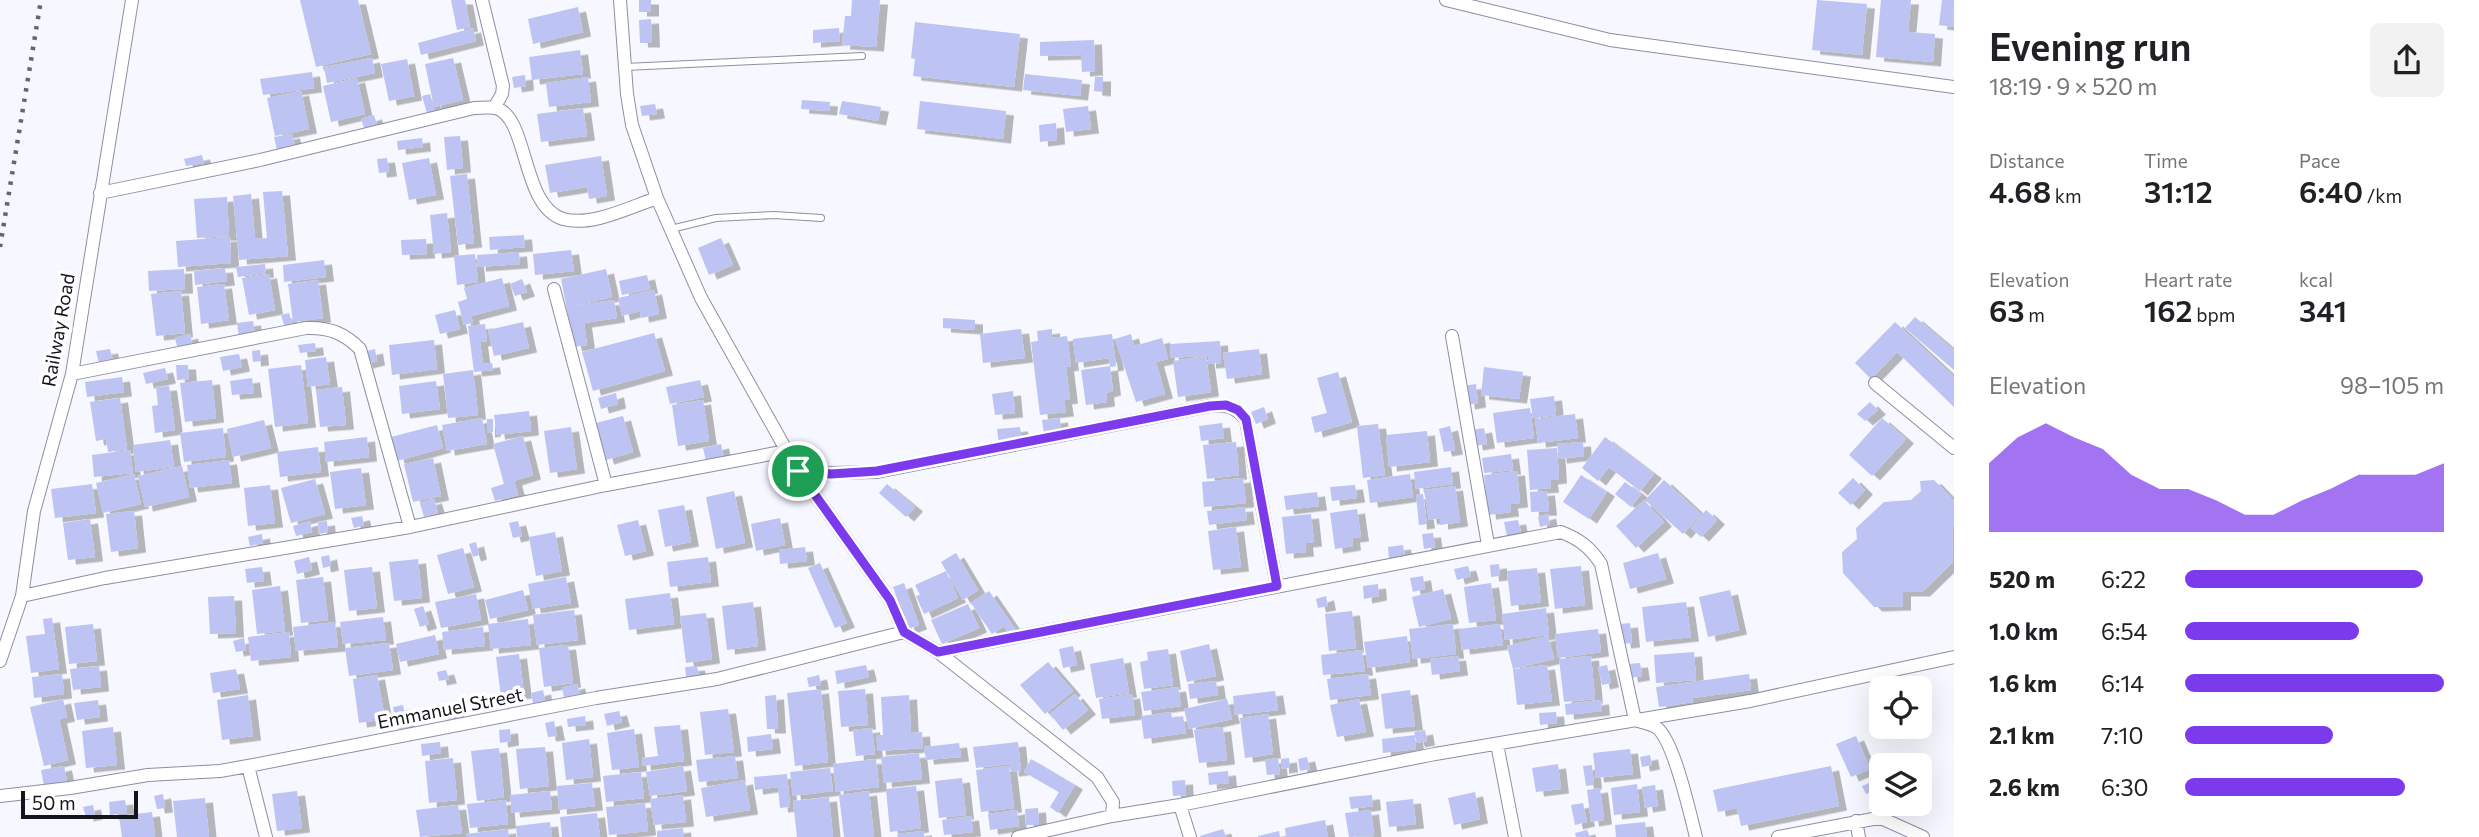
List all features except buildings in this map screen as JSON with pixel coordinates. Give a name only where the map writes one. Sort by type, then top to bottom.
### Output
[{"type":"street","name":"Railway Road","points":[[0,661],[22,596],[34,511],[72,374],[132,0]]},
{"type":"street","points":[[482,0],[503,86],[502,94],[494,108]]},
{"type":"street","points":[[620,0],[632,125],[657,198],[701,298],[798,471],[890,600],[904,632],[938,652],[1097,776],[1113,802],[1112,816]]},
{"type":"street","points":[[1446,0],[1610,40],[1954,87]]},
{"type":"street","points":[[100,193],[260,160],[474,108],[494,108],[510,118],[539,197],[551,213],[565,219],[582,220],[602,217],[657,198]]},
{"type":"street","points":[[554,289],[606,485]]},
{"type":"street","points":[[72,374],[306,328],[322,327],[339,332],[360,349],[410,527]]},
{"type":"street","points":[[1452,336],[1488,545]]},
{"type":"street","points":[[1875,383],[1954,448]]},
{"type":"street","points":[[798,471],[831,474],[877,471],[1226,405],[1238,410],[1246,419],[1277,586]]},
{"type":"street","points":[[22,596],[118,576],[410,527],[606,485],[787,451]]},
{"type":"street","points":[[938,652],[1561,532],[1578,539],[1592,551],[1601,564],[1635,720]]},
{"type":"street","name":"Emmanuel Street","points":[[0,796],[148,775],[220,771],[248,766],[596,698],[717,679],[904,632]]},
{"type":"street","points":[[1018,837],[1112,816],[1497,744],[1750,701],[1954,657]]},
{"type":"street","points":[[1635,720],[1656,727],[1665,737],[1696,837]]},
{"type":"street","points":[[1497,744],[1514,837]]},
{"type":"street","points":[[248,766],[267,837]]},
{"type":"street","points":[[1180,805],[1189,837]]},
{"type":"street","points":[[1778,837],[1856,821],[1883,819],[1923,837]]},
{"type":"street","points":[[1856,821],[1859,837]]},
{"type":"lane","points":[[625,67],[862,56]]},
{"type":"lane","points":[[671,229],[727,218],[774,215],[821,218]]},
{"type":"railway","points":[[0,247],[41,0]]},
{"type":"route","points":[[1226,405],[1238,410],[1246,419],[1277,586],[938,652],[904,632],[890,600],[798,471],[854,474],[877,471],[1226,405]]}]
